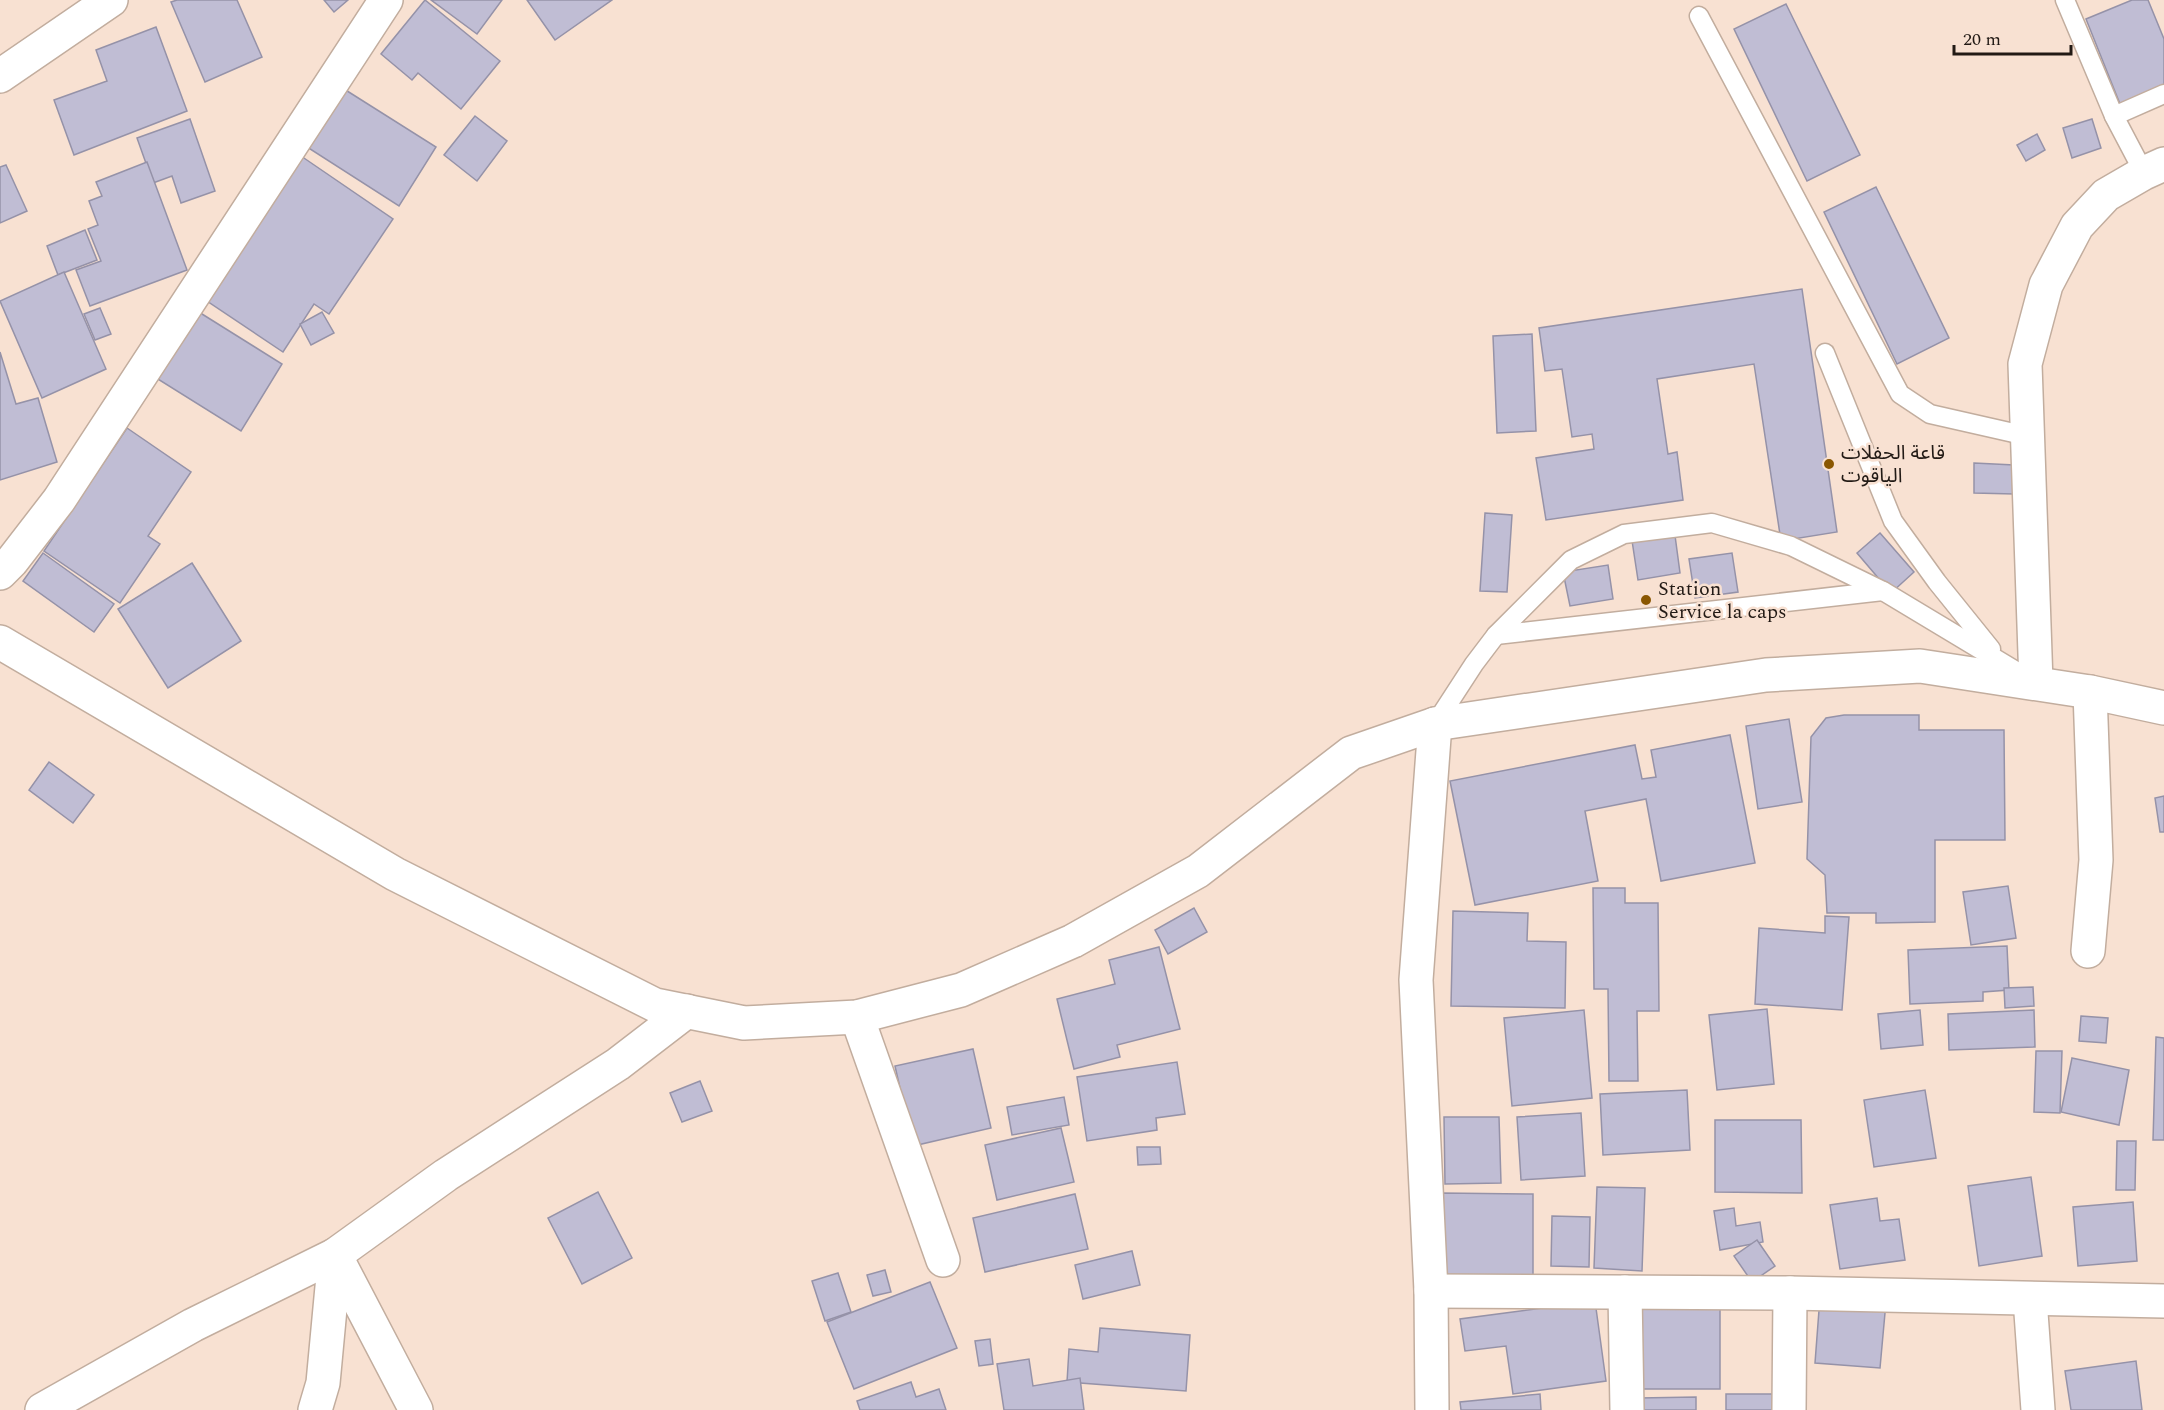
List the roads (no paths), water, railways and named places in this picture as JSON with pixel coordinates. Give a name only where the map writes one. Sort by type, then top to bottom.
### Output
[{"type":"street","points":[[0,76],[111,0]]},
{"type":"street","points":[[0,573],[59,500],[386,0]]},
{"type":"street","points":[[2036,683],[2025,364],[2046,285],[2077,226],[2106,195],[2154,169]]},
{"type":"street","points":[[0,642],[395,874],[655,1005],[744,1023],[857,1017],[961,990],[1074,941],[1198,870],[1351,753],[1436,724],[1766,675],[1920,666],[2090,692],[2164,708]]},
{"type":"street","points":[[2088,951],[2096,860],[2090,692]]},
{"type":"street","points":[[1432,1410],[1431,1291],[1416,980],[1436,724]]},
{"type":"street","points":[[42,1410],[193,1325],[335,1255],[446,1175],[618,1064],[687,1011]]},
{"type":"street","points":[[857,1017],[943,1260]]},
{"type":"street","points":[[315,1410],[323,1383],[335,1255]]},
{"type":"street","points":[[335,1255],[416,1410]]},
{"type":"street","points":[[1431,1291],[1790,1293],[2164,1301]]},
{"type":"street","points":[[1625,1292],[1627,1410]]},
{"type":"street","points":[[1789,1410],[1790,1293]]},
{"type":"street","points":[[2030,1299],[2038,1410]]},
{"type":"lane","points":[[2065,0],[2114,116],[2154,169]]},
{"type":"lane","points":[[1699,16],[1900,394],[1930,414],[2027,435]]},
{"type":"lane","points":[[2114,116],[2164,94]]},
{"type":"lane","points":[[1825,353],[1893,521],[1937,582],[2001,662]]},
{"type":"lane","points":[[1436,724],[1474,664],[1496,635],[1571,560],[1624,534],[1712,523],[1791,546],[1883,591],[2036,683]]},
{"type":"lane","points":[[1496,635],[1883,591]]},
{"type":"place","name":"قاعة الحفلات الياقوت","points":[[1829,464]]},
{"type":"place","name":"Station Service la caps","points":[[1646,600]]}]
